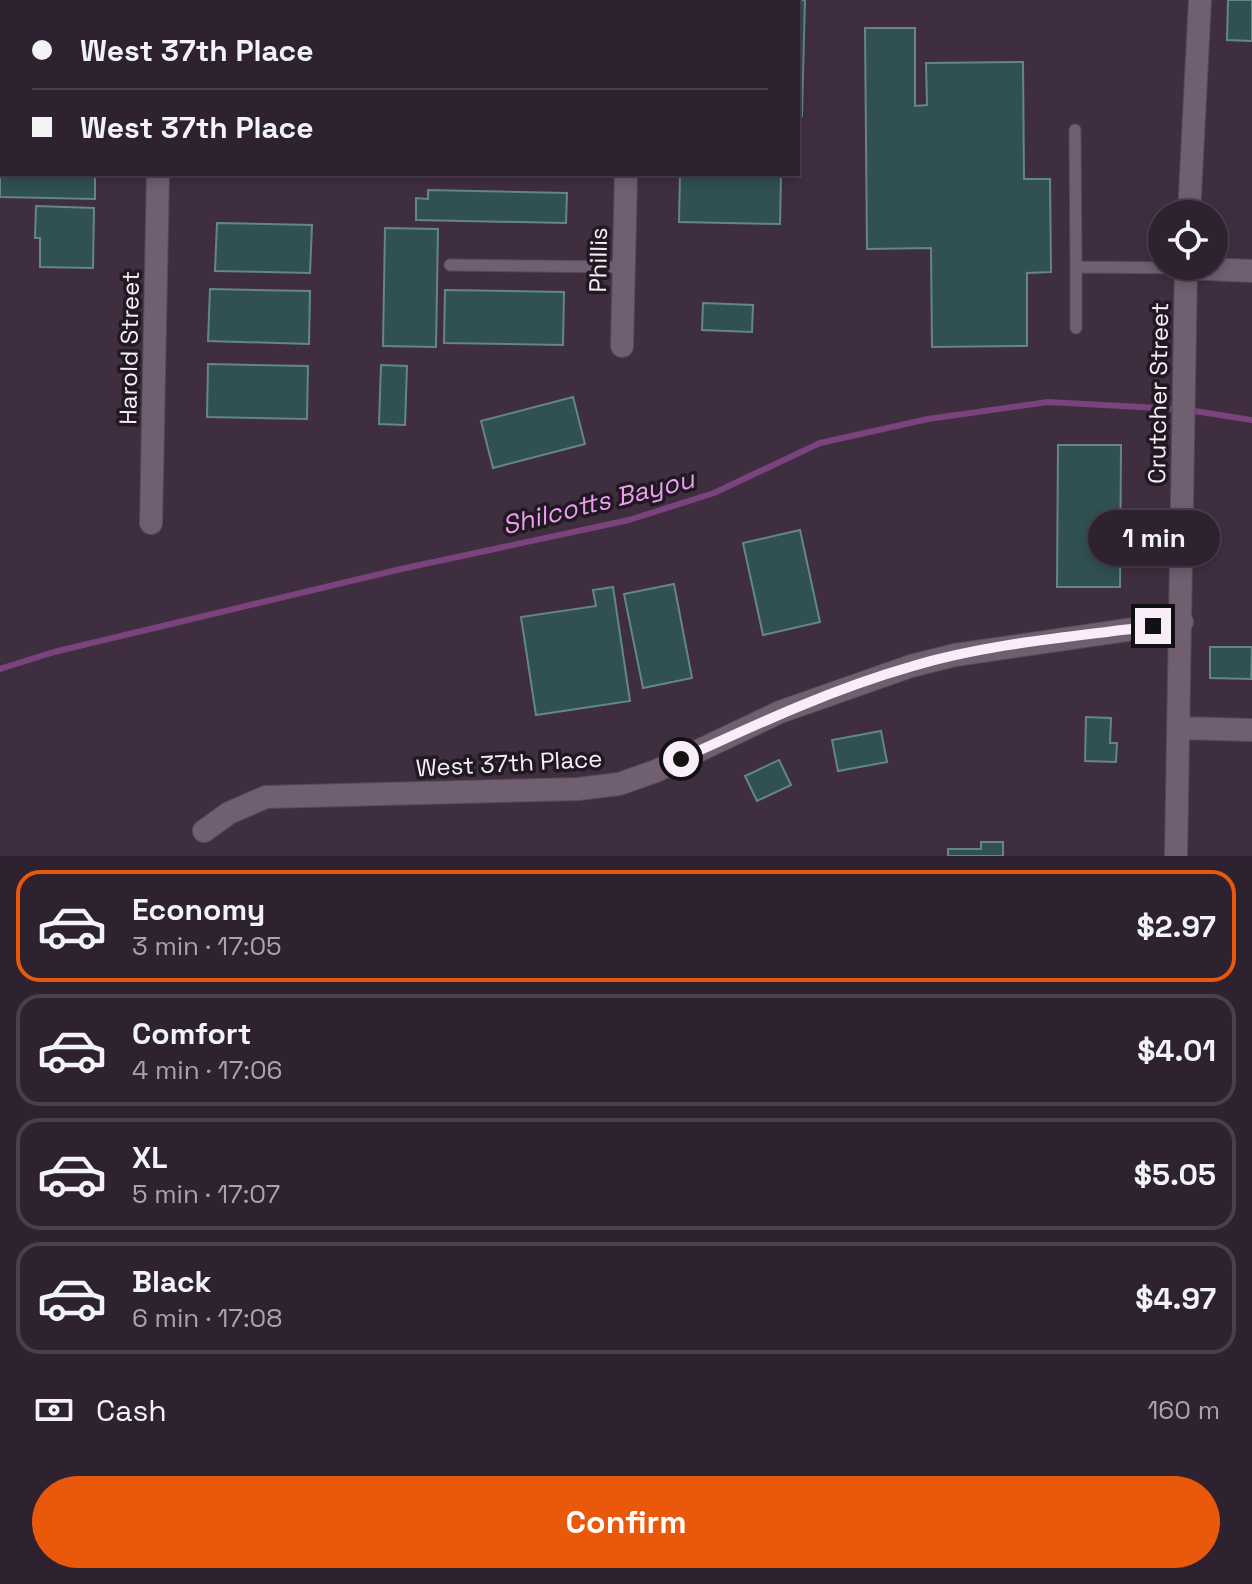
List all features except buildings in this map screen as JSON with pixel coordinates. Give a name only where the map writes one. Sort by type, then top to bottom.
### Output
[{"type":"street","points":[[1190,200],[1200,0]]},
{"type":"street","name":"Harold Street","points":[[151,523],[158,176]]},
{"type":"street","name":"Phillis","points":[[622,346],[626,176]]},
{"type":"street","points":[[1228,270],[1252,271]]},
{"type":"street","name":"Crutcher Street","points":[[1176,856],[1186,280]]},
{"type":"street","name":"West 37th Place","points":[[204,831],[229,813],[266,797],[578,789],[619,784],[656,771],[780,712],[911,666],[955,655],[1182,622]]},
{"type":"street","points":[[1180,728],[1252,730]]},
{"type":"lane","points":[[1075,130],[1076,328]]},
{"type":"lane","points":[[450,265],[624,267]]},
{"type":"lane","points":[[1076,267],[1148,267]]},
{"type":"waterway","name":"Shilcotts Bayou","points":[[0,669],[54,652],[401,569],[629,520],[714,493],[820,443],[928,419],[1048,402],[1177,409]]},
{"type":"waterway","name":"Shilcotts Bayou","points":[[1188,410],[1252,420]]},
{"type":"route","points":[[681,759],[780,712],[911,666],[955,655],[1153,626]]}]
